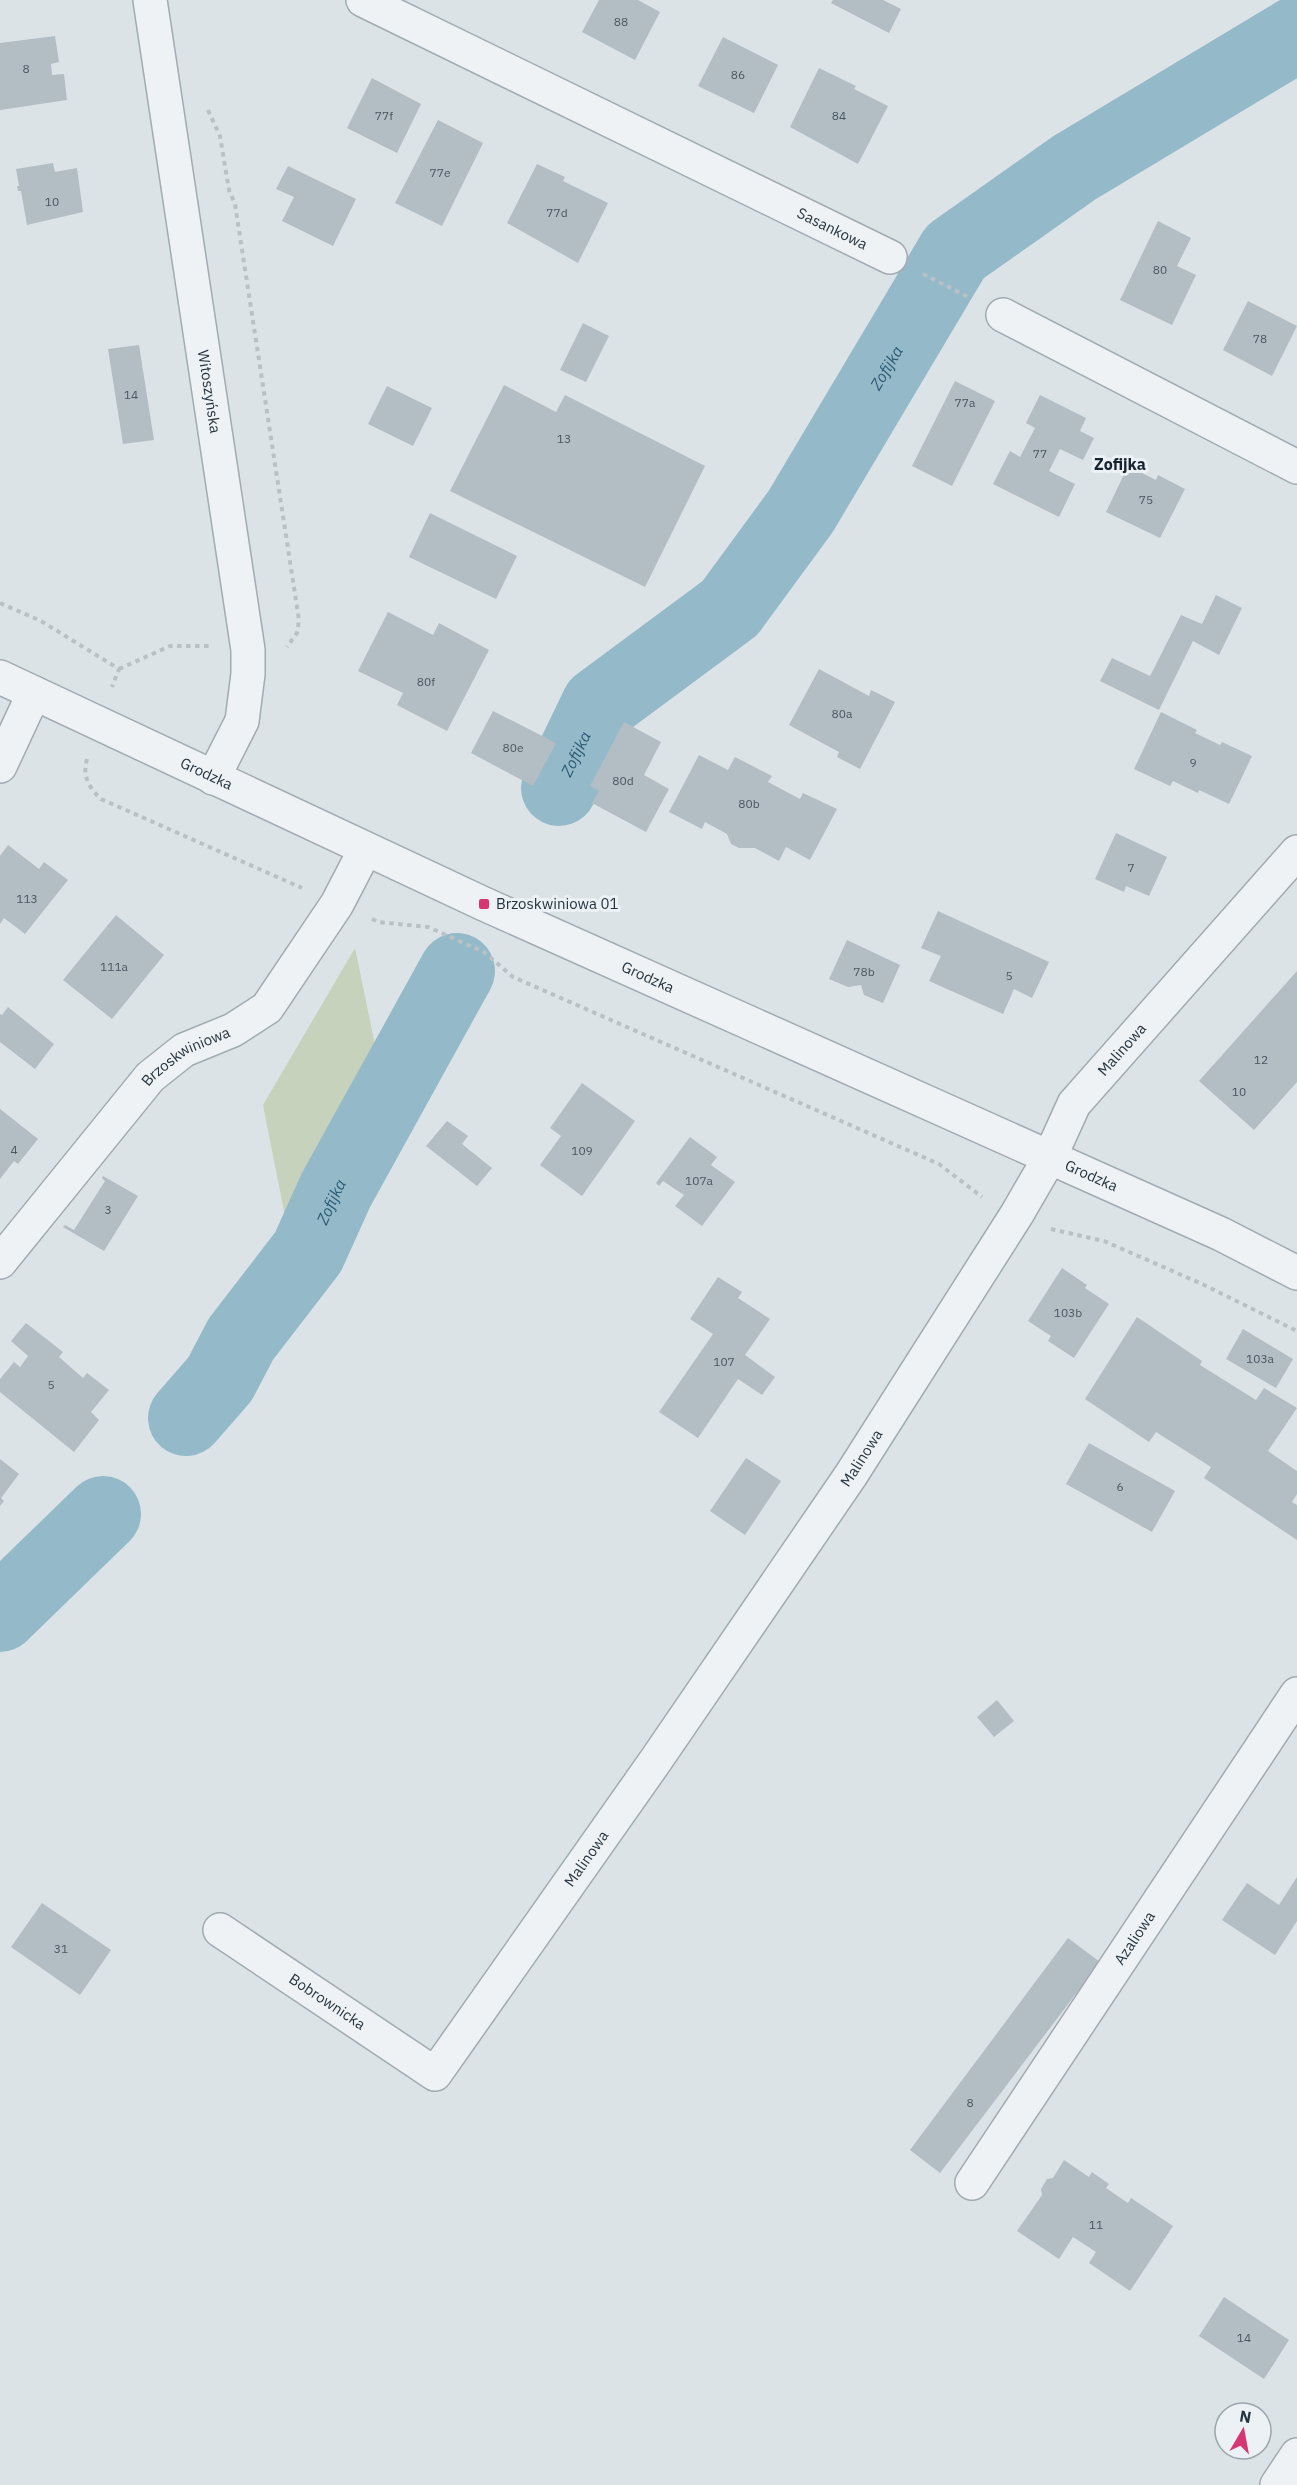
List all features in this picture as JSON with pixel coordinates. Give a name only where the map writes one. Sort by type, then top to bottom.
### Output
[{"type":"street","name":"Witoszyńska","points":[[150,0],[248,650],[248,674],[242,721],[213,778]]},
{"type":"street","name":"Sasankowa","points":[[363,0],[890,257]]},
{"type":"street","points":[[1002,315],[1297,467]]},
{"type":"street","name":"Grodzka","points":[[0,677],[365,850],[1221,1234],[1297,1273]]},
{"type":"street","points":[[0,766],[34,693]]},
{"type":"street","name":"Brzoskwiniowa","points":[[0,1262],[150,1077],[184,1050],[233,1030],[267,1008],[338,904],[365,850]]},
{"type":"street","name":"Malinowa","points":[[435,2074],[656,1760],[851,1476],[1017,1214],[1050,1157],[1074,1104],[1297,852]]},
{"type":"street","name":"Azaliowa","points":[[972,2183],[1297,1694]]},
{"type":"street","name":"Bobrownicka","points":[[219,1930],[435,2074]]},
{"type":"street","points":[[1277,2485],[1297,2455]]},
{"type":"path","points":[[890,257],[1002,315]]},
{"type":"green space","points":[[355,948],[375,1045],[285,1216],[263,1105]]},
{"type":"building","points":[[599,0],[638,0],[660,12],[635,60],[582,32]]},
{"type":"building","points":[[833,0],[883,0],[901,9],[889,33],[831,3]]},
{"type":"building","points":[[55,36],[59,62],[51,64],[52,75],[64,74],[67,100],[0,110],[0,43]]},
{"type":"building","points":[[723,37],[778,65],[754,113],[698,86]]},
{"type":"building","points":[[819,68],[856,86],[854,89],[888,106],[858,164],[790,127]]},
{"type":"building","points":[[372,78],[421,104],[397,153],[347,128]]},
{"type":"building","points":[[438,120],[483,143],[442,226],[395,203]]},
{"type":"building","points":[[53,163],[55,172],[77,168],[83,212],[27,225],[21,191],[18,191],[17,186],[19,186],[16,169]]},
{"type":"building","points":[[537,164],[565,177],[563,181],[608,203],[578,263],[507,223]]},
{"type":"building","points":[[288,166],[356,199],[333,246],[282,221],[294,197],[276,189]]},
{"type":"building","points":[[1158,221],[1191,238],[1177,266],[1196,275],[1172,325],[1120,300]]},
{"type":"building","points":[[1248,301],[1297,326],[1272,376],[1223,350]]},
{"type":"building","points":[[583,323],[609,336],[586,382],[560,370]]},
{"type":"building","points":[[139,345],[154,440],[123,444],[108,349]]},
{"type":"building","points":[[955,381],[995,401],[952,486],[912,466]]},
{"type":"building","points":[[504,385],[556,412],[565,395],[705,466],[645,587],[450,491]]},
{"type":"building","points":[[387,386],[432,408],[413,446],[368,424]]},
{"type":"building","points":[[1040,395],[1086,418],[1080,431],[1094,438],[1083,460],[1060,449],[1049,471],[1075,484],[1059,517],[993,484],[1010,451],[1020,457],[1035,428],[1026,423]]},
{"type":"building","points":[[1128,466],[1156,480],[1158,475],[1185,489],[1160,538],[1106,512]]},
{"type":"building","points":[[430,513],[517,556],[496,599],[409,557]]},
{"type":"building","points":[[1216,595],[1242,608],[1219,655],[1193,641],[1159,710],[1100,681],[1112,658],[1150,676],[1181,615],[1202,624]]},
{"type":"building","points":[[388,612],[433,635],[439,623],[489,650],[447,731],[397,705],[403,693],[358,671]]},
{"type":"building","points":[[819,669],[869,696],[871,690],[895,702],[860,769],[837,757],[839,752],[789,725]]},
{"type":"building","points":[[493,711],[556,743],[533,786],[471,753]]},
{"type":"building","points":[[1161,712],[1197,730],[1195,733],[1252,756],[1229,804],[1173,781],[1170,786],[1134,769]]},
{"type":"building","points":[[624,722],[661,742],[644,775],[669,789],[646,832],[592,803],[599,791],[590,786]]},
{"type":"building","points":[[699,755],[728,770],[735,757],[772,776],[768,782],[800,799],[803,793],[837,809],[810,860],[786,847],[779,861],[755,848],[739,848],[731,844],[727,834],[705,822],[702,829],[669,812]]},
{"type":"building","points":[[1116,833],[1167,857],[1149,896],[1126,886],[1124,892],[1095,879]]},
{"type":"building","points":[[8,845],[39,869],[44,862],[68,880],[25,934],[4,918],[0,924],[0,856]]},
{"type":"building","points":[[938,911],[1049,962],[1032,998],[1014,989],[1003,1014],[929,981],[941,956],[921,948]]},
{"type":"building","points":[[116,915],[164,955],[112,1019],[63,980]]},
{"type":"building","points":[[847,940],[900,965],[883,1003],[864,995],[861,985],[848,987],[829,979]]},
{"type":"building","points":[[1297,971],[1297,1082],[1254,1130],[1199,1081]]},
{"type":"building","points":[[8,1007],[54,1044],[35,1069],[0,1042],[0,1014],[2,1015]]},
{"type":"building","points":[[582,1083],[635,1121],[582,1196],[540,1165],[561,1136],[550,1128]]},
{"type":"building","points":[[0,1109],[38,1139],[18,1164],[14,1161],[0,1179]]},
{"type":"building","points":[[447,1121],[468,1136],[462,1144],[492,1168],[477,1186],[426,1146]]},
{"type":"building","points":[[690,1137],[717,1157],[711,1165],[735,1182],[702,1226],[675,1206],[684,1195],[663,1181],[659,1186],[656,1183]]},
{"type":"building","points":[[103,1176],[138,1196],[104,1251],[63,1227],[65,1225],[74,1230],[105,1181]]},
{"type":"building","points":[[1062,1268],[1087,1285],[1085,1288],[1109,1304],[1074,1358],[1048,1341],[1051,1336],[1028,1321]]},
{"type":"building","points":[[718,1277],[742,1292],[738,1298],[770,1319],[745,1355],[775,1377],[762,1395],[738,1379],[698,1438],[659,1412],[713,1334],[690,1319]]},
{"type":"building","points":[[1137,1317],[1202,1361],[1200,1365],[1256,1400],[1264,1388],[1297,1408],[1268,1451],[1297,1471],[1297,1494],[1292,1502],[1297,1505],[1297,1540],[1204,1478],[1211,1467],[1156,1432],[1149,1442],[1085,1399]]},
{"type":"building","points":[[26,1323],[63,1352],[59,1357],[83,1378],[87,1373],[109,1390],[91,1412],[99,1420],[74,1452],[0,1392],[0,1379],[14,1362],[20,1367],[28,1356],[11,1341]]},
{"type":"building","points":[[1243,1329],[1293,1359],[1276,1388],[1226,1359]]},
{"type":"building","points":[[1089,1443],[1175,1491],[1152,1532],[1066,1484]]},
{"type":"building","points":[[746,1458],[781,1481],[745,1535],[710,1511]]},
{"type":"building","points":[[0,1459],[19,1474],[1,1498],[4,1501],[0,1506]]},
{"type":"building","points":[[997,1700],[1014,1721],[994,1737],[977,1717]]},
{"type":"building","points":[[1297,1877],[1297,1921],[1275,1955],[1222,1920],[1247,1883],[1279,1905]]},
{"type":"building","points":[[42,1903],[111,1950],[80,1995],[11,1947]]},
{"type":"building","points":[[1068,1938],[1100,1962],[940,2173],[910,2150]]},
{"type":"building","points":[[1064,2160],[1089,2177],[1092,2172],[1109,2184],[1106,2188],[1128,2203],[1131,2198],[1173,2226],[1130,2291],[1089,2263],[1096,2252],[1073,2237],[1059,2259],[1017,2231],[1042,2195],[1041,2189],[1047,2179],[1053,2178]]},
{"type":"building","points":[[1224,2297],[1289,2340],[1264,2379],[1199,2336]]},
{"type":"waterway","name":"Zofijka","points":[[559,788],[599,705],[730,608],[801,511],[955,252],[1074,168],[1297,34]]},
{"type":"waterway","name":"Zofijka","points":[[186,1418],[220,1379],[241,1339],[308,1252],[336,1190],[457,971]]},
{"type":"waterway","name":"Zofijka","points":[[0,1614],[103,1514]]},
{"type":"place","name":"Brzoskwiniowa 01","points":[[484,904]]},
{"type":"district","name":"Zofijka","points":[[1120,464]]}]
